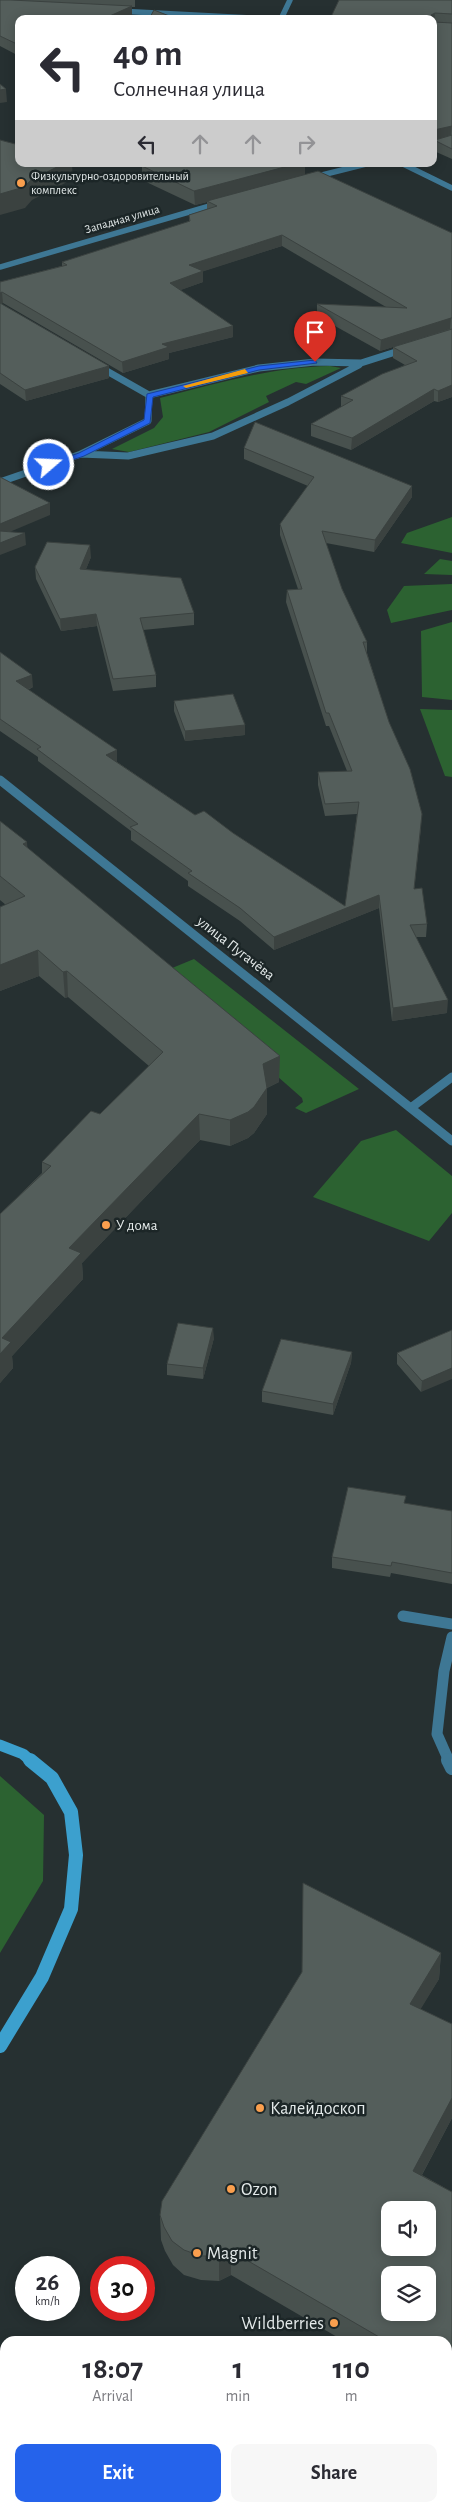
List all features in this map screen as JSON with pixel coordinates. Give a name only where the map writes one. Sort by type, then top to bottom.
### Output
[{"type":"street","points":[[283,15],[290,0]]},
{"type":"street","points":[[110,11],[191,15]]},
{"type":"street","points":[[304,180],[354,167]]},
{"type":"street","points":[[409,167],[452,188]]},
{"type":"street","name":"Западная улица","points":[[0,266],[228,201]]},
{"type":"street","points":[[81,454],[128,456],[212,436],[288,402],[361,363],[416,346]]},
{"type":"street","points":[[91,362],[149,396],[259,368],[315,362],[361,363]]},
{"type":"street","points":[[0,482],[81,454],[148,421],[149,396]]},
{"type":"street","name":"улица Пугачёва","points":[[0,780],[412,1107],[452,1141]]},
{"type":"street","points":[[412,1107],[452,1078]]},
{"type":"street","points":[[402,1616],[452,1624]]},
{"type":"street","points":[[452,1637],[444,1671],[437,1734],[452,1768]]},
{"type":"street","points":[[0,1745],[23,1754],[52,1778],[71,1812],[76,1855],[71,1909],[42,1977],[0,2046]]},
{"type":"green space","points":[[330,366],[341,368],[306,384],[296,382],[266,396],[269,402],[209,432],[129,452],[112,449],[154,428],[163,417],[160,398],[286,369]]},
{"type":"green space","points":[[452,517],[452,553],[401,543],[407,533]]},
{"type":"green space","points":[[440,559],[452,561],[452,575],[424,574]]},
{"type":"green space","points":[[452,584],[452,610],[391,623],[387,610],[404,586]]},
{"type":"green space","points":[[452,622],[452,700],[422,697],[421,631]]},
{"type":"green space","points":[[420,709],[452,710],[452,777],[445,776]]},
{"type":"green space","points":[[194,959],[359,1089],[306,1113],[295,1108],[303,1102],[302,1098],[160,973]]},
{"type":"green space","points":[[396,1130],[452,1176],[452,1213],[429,1241],[313,1197],[361,1141]]},
{"type":"green space","points":[[0,1776],[44,1815],[43,1881],[0,1953]]},
{"type":"building","points":[[0,0],[132,6],[112,15],[15,15],[15,43],[0,36]]},
{"type":"building","points":[[339,0],[452,0],[452,14],[332,15]]},
{"type":"building","points":[[154,10],[167,15],[151,15]]},
{"type":"building","points":[[437,22],[452,23],[452,126],[437,129]]},
{"type":"building","points":[[0,84],[6,89],[0,90]]},
{"type":"building","points":[[452,135],[452,149],[437,142],[437,139]]},
{"type":"building","points":[[0,140],[15,144],[15,167],[57,167],[31,180],[24,187],[0,194]]},
{"type":"building","points":[[144,167],[285,167],[194,191]]},
{"type":"building","points":[[318,171],[452,233],[452,318],[381,340],[317,304],[407,308],[282,235],[189,265],[203,271],[170,283],[233,326],[162,344],[169,347],[122,362],[2,292],[0,293],[0,282],[67,265],[62,262],[190,221],[189,215],[217,206],[207,201]]},
{"type":"building","points":[[0,303],[109,366],[25,390],[0,373]]},
{"type":"building","points":[[452,329],[452,385],[438,391],[434,389],[352,438],[311,424],[353,400],[341,396],[382,374],[417,361],[393,347]]},
{"type":"building","points":[[255,422],[412,486],[375,540],[322,531],[342,589],[367,642],[363,642],[389,722],[410,769],[422,814],[414,889],[422,888],[427,924],[410,925],[448,1000],[393,1008],[379,895],[274,937],[240,908],[188,873],[192,871],[130,827],[138,824],[37,749],[41,747],[0,719],[0,652],[32,675],[16,681],[117,750],[106,755],[195,815],[204,811],[233,833],[345,906],[359,802],[325,804],[318,772],[352,771],[329,713],[326,713],[287,590],[302,589],[280,524],[314,477],[244,448]]},
{"type":"building","points":[[0,477],[50,503],[0,524]]},
{"type":"building","points":[[0,531],[25,533],[0,543]]},
{"type":"building","points":[[47,542],[90,545],[80,569],[181,578],[194,613],[140,618],[156,675],[113,679],[96,614],[60,619],[35,567]]},
{"type":"building","points":[[233,694],[245,725],[185,731],[174,701]]},
{"type":"building","points":[[0,821],[27,842],[23,844],[280,1056],[263,1064],[267,1088],[254,1107],[248,1112],[230,1120],[199,1114],[69,1248],[81,1253],[2,1338],[11,1342],[0,1354],[0,1214],[51,1166],[42,1162],[91,1111],[100,1114],[163,1052],[67,971],[63,972],[38,950],[0,965],[0,907],[25,896],[0,876]]},
{"type":"building","points":[[178,1323],[213,1328],[203,1368],[167,1364]]},
{"type":"building","points":[[452,1330],[452,1368],[422,1381],[397,1353]]},
{"type":"building","points":[[281,1339],[352,1352],[333,1404],[262,1391]]},
{"type":"building","points":[[348,1487],[406,1496],[404,1503],[452,1511],[452,1573],[392,1562],[391,1566],[332,1557]]},
{"type":"building","points":[[303,1883],[441,1953],[410,2004],[452,2024],[452,2098],[413,2171],[452,2192],[452,2336],[377,2336],[231,2251],[219,2256],[201,2256],[184,2250],[172,2241],[160,2215],[162,2201],[302,1972]]},
{"type":"slow traffic","points":[[186,386],[245,371]]},
{"type":"place","name":"Физкультурно-оздоровительный комплекс","points":[[21,183]]},
{"type":"place","name":"У дома","points":[[106,1225]]},
{"type":"place","name":"Калейдоскоп","points":[[260,2108]]},
{"type":"place","name":"Ozon","points":[[231,2189]]},
{"type":"place","name":"Magnit","points":[[197,2253]]},
{"type":"place","name":"Wildberries","points":[[334,2323]]},
{"type":"route","points":[[49,465],[81,454],[148,421],[149,396],[259,368],[315,362]]}]
